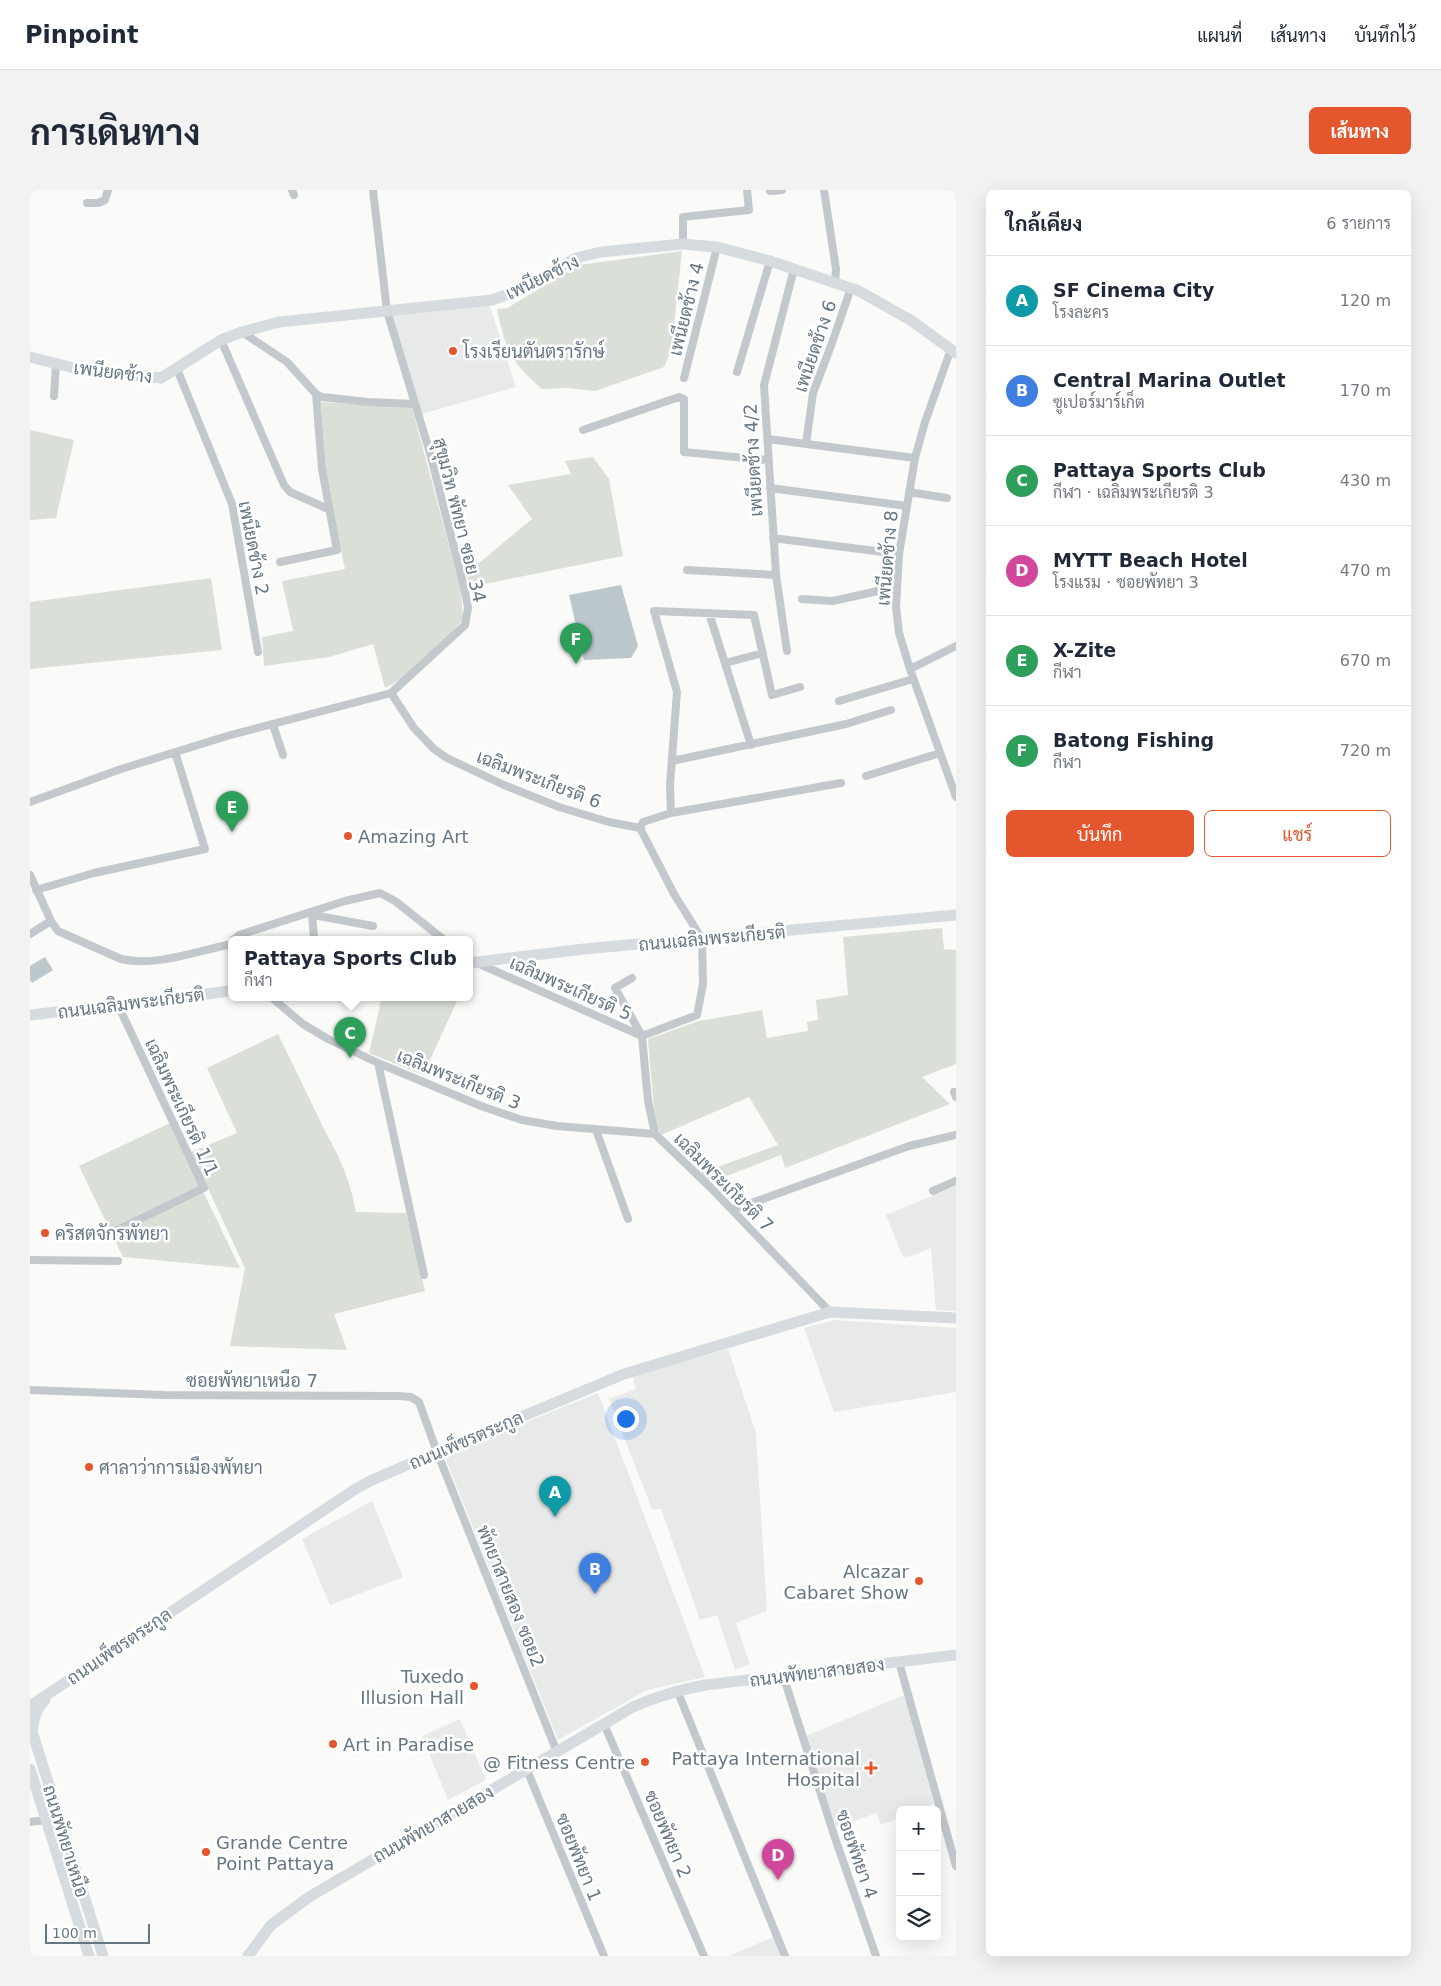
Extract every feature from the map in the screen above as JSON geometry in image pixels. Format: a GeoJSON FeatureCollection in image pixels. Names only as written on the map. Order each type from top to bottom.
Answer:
{"type":"FeatureCollection","features":[{"type":"Feature","properties":{"kind":"street"},"geometry":{"type":"LineString","coordinates":[[87,203],[98,203],[104,200],[108,190]]}},
{"type":"Feature","properties":{"kind":"street","name":"สุขุมวิท พัทยา ซอย 34"},"geometry":{"type":"LineString","coordinates":[[30,802],[121,769],[175,752],[391,692],[454,637],[465,625],[468,616],[466,591],[430,453],[386,311],[374,190]]}},
{"type":"Feature","properties":{"kind":"street"},"geometry":{"type":"LineString","coordinates":[[683,244],[683,217],[748,210],[746,190]]}},
{"type":"Feature","properties":{"kind":"street"},"geometry":{"type":"LineString","coordinates":[[770,191],[782,190]]}},
{"type":"Feature","properties":{"kind":"street"},"geometry":{"type":"LineString","coordinates":[[824,190],[836,269],[835,282]]}},
{"type":"Feature","properties":{"kind":"street","name":"เพนียดช้าง"},"geometry":{"type":"LineString","coordinates":[[30,357],[56,364],[161,378],[222,340],[242,332],[279,322],[492,300],[522,289],[576,258],[600,252],[683,244],[718,247],[770,260],[859,290],[888,306],[954,351]]}},
{"type":"Feature","properties":{"kind":"street","name":"เพนียดช้าง 4"},"geometry":{"type":"LineString","coordinates":[[684,378],[718,247]]}},
{"type":"Feature","properties":{"kind":"street"},"geometry":{"type":"LineString","coordinates":[[737,372],[770,260]]}},
{"type":"Feature","properties":{"kind":"street","name":"เพนียดช้าง 4/2"},"geometry":{"type":"LineString","coordinates":[[788,651],[776,575],[767,460],[768,439],[764,385],[794,269]]}},
{"type":"Feature","properties":{"kind":"street","name":"เพนียดช้าง 6"},"geometry":{"type":"LineString","coordinates":[[806,444],[813,393],[850,288]]}},
{"type":"Feature","properties":{"kind":"street"},"geometry":{"type":"LineString","coordinates":[[242,332],[286,362],[316,394],[322,397],[414,404]]}},
{"type":"Feature","properties":{"kind":"street"},"geometry":{"type":"LineString","coordinates":[[222,340],[284,484],[290,492],[328,509]]}},
{"type":"Feature","properties":{"kind":"street","name":"เพนียดช้าง 8"},"geometry":{"type":"LineString","coordinates":[[954,351],[925,422],[915,458],[899,554],[896,589],[899,633],[913,679],[956,794]]}},
{"type":"Feature","properties":{"kind":"street"},"geometry":{"type":"LineString","coordinates":[[54,396],[56,364]]}},
{"type":"Feature","properties":{"kind":"street","name":"เพนียดช้าง 2"},"geometry":{"type":"LineString","coordinates":[[177,369],[232,504],[258,652]]}},
{"type":"Feature","properties":{"kind":"street"},"geometry":{"type":"LineString","coordinates":[[280,562],[337,550],[322,470],[316,394]]}},
{"type":"Feature","properties":{"kind":"street"},"geometry":{"type":"LineString","coordinates":[[583,430],[674,397],[679,397],[684,399],[684,452],[767,460]]}},
{"type":"Feature","properties":{"kind":"street"},"geometry":{"type":"LineString","coordinates":[[768,439],[915,458]]}},
{"type":"Feature","properties":{"kind":"street"},"geometry":{"type":"LineString","coordinates":[[770,488],[907,506]]}},
{"type":"Feature","properties":{"kind":"street"},"geometry":{"type":"LineString","coordinates":[[909,492],[947,498]]}},
{"type":"Feature","properties":{"kind":"street"},"geometry":{"type":"LineString","coordinates":[[773,538],[899,554]]}},
{"type":"Feature","properties":{"kind":"street"},"geometry":{"type":"LineString","coordinates":[[687,570],[776,575]]}},
{"type":"Feature","properties":{"kind":"street"},"geometry":{"type":"LineString","coordinates":[[802,599],[833,601],[878,591],[880,586],[896,589]]}},
{"type":"Feature","properties":{"kind":"street"},"geometry":{"type":"LineString","coordinates":[[671,813],[672,761],[677,692],[654,611],[754,615],[772,694],[800,687]]}},
{"type":"Feature","properties":{"kind":"street"},"geometry":{"type":"LineString","coordinates":[[709,613],[751,745]]}},
{"type":"Feature","properties":{"kind":"street"},"geometry":{"type":"LineString","coordinates":[[910,668],[954,647],[956,658]]}},
{"type":"Feature","properties":{"kind":"street"},"geometry":{"type":"LineString","coordinates":[[725,663],[763,653]]}},
{"type":"Feature","properties":{"kind":"street"},"geometry":{"type":"LineString","coordinates":[[838,701],[913,679]]}},
{"type":"Feature","properties":{"kind":"street","name":"เฉลิมพระเกียรติ 6"},"geometry":{"type":"LineString","coordinates":[[391,692],[414,728],[434,749],[447,758],[504,785],[559,807],[609,822],[640,828]]}},
{"type":"Feature","properties":{"kind":"street"},"geometry":{"type":"LineString","coordinates":[[672,761],[846,724],[890,710]]}},
{"type":"Feature","properties":{"kind":"street"},"geometry":{"type":"LineString","coordinates":[[274,725],[283,755]]}},
{"type":"Feature","properties":{"kind":"street"},"geometry":{"type":"LineString","coordinates":[[36,890],[94,874],[205,849],[175,752]]}},
{"type":"Feature","properties":{"kind":"street"},"geometry":{"type":"LineString","coordinates":[[866,776],[940,753]]}},
{"type":"Feature","properties":{"kind":"street"},"geometry":{"type":"LineString","coordinates":[[642,1036],[697,1015],[703,984],[702,939],[674,894],[640,828],[643,822],[671,813],[841,783]]}},
{"type":"Feature","properties":{"kind":"street"},"geometry":{"type":"LineString","coordinates":[[30,875],[58,931],[129,961],[149,961],[228,944]]}},
{"type":"Feature","properties":{"kind":"street"},"geometry":{"type":"LineString","coordinates":[[238,936],[312,913],[345,900],[380,893],[395,901],[440,936]]}},
{"type":"Feature","properties":{"kind":"street"},"geometry":{"type":"LineString","coordinates":[[312,913],[373,926]]}},
{"type":"Feature","properties":{"kind":"street"},"geometry":{"type":"LineString","coordinates":[[312,913],[314,936]]}},
{"type":"Feature","properties":{"kind":"street","name":"ถนนเฉลิมพระเกียรติ"},"geometry":{"type":"LineString","coordinates":[[473,961],[956,915]]}},
{"type":"Feature","properties":{"kind":"street"},"geometry":{"type":"LineString","coordinates":[[30,934],[52,921]]}},
{"type":"Feature","properties":{"kind":"street","name":"เฉลิมพระเกียรติ 5"},"geometry":{"type":"LineString","coordinates":[[473,962],[642,1036]]}},
{"type":"Feature","properties":{"kind":"street","name":"เฉลิมพระเกียรติ 5"},"geometry":{"type":"LineString","coordinates":[[632,978],[615,988],[642,1036]]}},
{"type":"Feature","properties":{"kind":"street","name":"ถนนเฉลิมพระเกียรติ"},"geometry":{"type":"LineString","coordinates":[[30,1015],[228,991]]}},
{"type":"Feature","properties":{"kind":"street","name":"เฉลิมพระเกียรติ 3"},"geometry":{"type":"LineString","coordinates":[[277,1001],[303,1024],[328,1039],[378,1063],[481,1106],[522,1120],[596,1130],[655,1134]]}},
{"type":"Feature","properties":{"kind":"street","name":"เฉลิมพระเกียรติ 1/1"},"geometry":{"type":"LineString","coordinates":[[115,1231],[204,1188],[118,1005]]}},
{"type":"Feature","properties":{"kind":"street","name":"เฉลิมพระเกียรติ 7"},"geometry":{"type":"LineString","coordinates":[[642,1036],[648,1101],[655,1134],[732,1210],[830,1312]]}},
{"type":"Feature","properties":{"kind":"street"},"geometry":{"type":"LineString","coordinates":[[378,1063],[424,1275]]}},
{"type":"Feature","properties":{"kind":"street"},"geometry":{"type":"LineString","coordinates":[[956,1092],[954,1092],[956,1097]]}},
{"type":"Feature","properties":{"kind":"street"},"geometry":{"type":"LineString","coordinates":[[596,1130],[628,1219]]}},
{"type":"Feature","properties":{"kind":"street"},"geometry":{"type":"LineString","coordinates":[[732,1210],[909,1146],[956,1135]]}},
{"type":"Feature","properties":{"kind":"street"},"geometry":{"type":"LineString","coordinates":[[933,1191],[956,1181]]}},
{"type":"Feature","properties":{"kind":"street"},"geometry":{"type":"LineString","coordinates":[[30,1260],[118,1262]]}},
{"type":"Feature","properties":{"kind":"street","name":"ถนนเพ็ชรตระกูล"},"geometry":{"type":"LineString","coordinates":[[30,1706],[354,1490],[370,1481],[437,1452],[624,1374],[830,1312],[956,1318]]}},
{"type":"Feature","properties":{"kind":"street","name":"ซอยพัทยาเหนือ 7"},"geometry":{"type":"LineString","coordinates":[[30,1390],[164,1395],[411,1397],[420,1402],[437,1452]]}},
{"type":"Feature","properties":{"kind":"street","name":"พัทยาสายสอง ซอย2"},"geometry":{"type":"LineString","coordinates":[[437,1452],[558,1752]]}},
{"type":"Feature","properties":{"kind":"street","name":"ถนนพัทยาสายสอง"},"geometry":{"type":"LineString","coordinates":[[248,1956],[271,1924],[309,1897],[604,1724],[656,1696],[677,1690],[783,1675],[956,1655]]}},
{"type":"Feature","properties":{"kind":"street"},"geometry":{"type":"LineString","coordinates":[[899,1662],[956,1866]]}},
{"type":"Feature","properties":{"kind":"street","name":"ซอยพัทยา 4"},"geometry":{"type":"LineString","coordinates":[[783,1675],[834,1835],[876,1956]]}},
{"type":"Feature","properties":{"kind":"street"},"geometry":{"type":"LineString","coordinates":[[31,1729],[38,1707],[64,1684]]}},
{"type":"Feature","properties":{"kind":"street"},"geometry":{"type":"LineString","coordinates":[[677,1690],[785,1956]]}},
{"type":"Feature","properties":{"kind":"street","name":"ซอยพัทยา 2"},"geometry":{"type":"LineString","coordinates":[[604,1724],[704,1956]]}},
{"type":"Feature","properties":{"kind":"street","name":"ถนนพัทยาเหนือ"},"geometry":{"type":"LineString","coordinates":[[31,1729],[103,1956]]}},
{"type":"Feature","properties":{"kind":"street","name":"ถนนพัทยาเหนือ"},"geometry":{"type":"LineString","coordinates":[[30,1769],[89,1956]]}},
{"type":"Feature","properties":{"kind":"street","name":"ซอยพัทยา 1"},"geometry":{"type":"LineString","coordinates":[[526,1770],[604,1956]]}},
{"type":"Feature","properties":{"kind":"street"},"geometry":{"type":"LineString","coordinates":[[30,1822],[46,1820]]}},
{"type":"Feature","properties":{"kind":"shaded area"},"geometry":{"type":"Polygon","coordinates":[[[682,251],[671,351],[664,367],[595,391],[567,388],[542,389],[516,363],[503,334],[497,309],[507,308],[579,265],[682,251]]]}},
{"type":"Feature","properties":{"kind":"shaded area","name":"โรงเรียนตันตรารักษ์"},"geometry":{"type":"Polygon","coordinates":[[[489,303],[516,387],[422,414],[391,315],[489,303]]]}},
{"type":"Feature","properties":{"kind":"shaded area"},"geometry":{"type":"Polygon","coordinates":[[[321,402],[412,408],[461,590],[463,619],[416,667],[385,688],[373,644],[329,657],[264,666],[262,637],[293,631],[282,581],[345,569],[327,483],[321,402]]]}},
{"type":"Feature","properties":{"kind":"shaded area"},"geometry":{"type":"Polygon","coordinates":[[[30,430],[74,440],[56,518],[30,520],[30,430]]]}},
{"type":"Feature","properties":{"kind":"shaded area"},"geometry":{"type":"Polygon","coordinates":[[[593,457],[609,479],[623,556],[470,587],[466,574],[532,519],[508,485],[571,474],[565,461],[593,457]]]}},
{"type":"Feature","properties":{"kind":"shaded area"},"geometry":{"type":"Polygon","coordinates":[[[211,578],[222,650],[30,669],[30,602],[211,578]]]}},
{"type":"Feature","properties":{"kind":"shaded area"},"geometry":{"type":"Polygon","coordinates":[[[621,585],[638,646],[631,658],[584,660],[569,595],[621,585]]]}},
{"type":"Feature","properties":{"kind":"shaded area"},"geometry":{"type":"Polygon","coordinates":[[[942,928],[944,949],[956,950],[956,1064],[922,1077],[950,1104],[785,1168],[781,1155],[711,1182],[701,1173],[778,1145],[749,1097],[661,1135],[655,1123],[648,1039],[699,1021],[762,1010],[767,1038],[808,1031],[807,1022],[818,1020],[816,1000],[848,995],[843,937],[942,928]]]}},
{"type":"Feature","properties":{"kind":"shaded area"},"geometry":{"type":"Polygon","coordinates":[[[45,957],[53,970],[32,983],[30,980],[30,966],[45,957]]]}},
{"type":"Feature","properties":{"kind":"shaded area"},"geometry":{"type":"Polygon","coordinates":[[[381,1001],[457,1001],[423,1075],[369,1053],[381,1001]]]}},
{"type":"Feature","properties":{"kind":"shaded area"},"geometry":{"type":"Polygon","coordinates":[[[278,1034],[342,1164],[356,1212],[406,1213],[425,1291],[334,1314],[347,1350],[230,1346],[245,1268],[191,1152],[237,1133],[207,1068],[278,1034]]]}},
{"type":"Feature","properties":{"kind":"shaded area"},"geometry":{"type":"Polygon","coordinates":[[[170,1123],[240,1268],[123,1257],[79,1166],[170,1123]]]}},
{"type":"Feature","properties":{"kind":"shaded area"},"geometry":{"type":"Polygon","coordinates":[[[956,1186],[956,1311],[936,1310],[931,1248],[912,1256],[903,1257],[886,1215],[956,1186]]]}},
{"type":"Feature","properties":{"kind":"shaded area"},"geometry":{"type":"Polygon","coordinates":[[[834,1320],[956,1328],[956,1392],[834,1412],[804,1328],[834,1320]]]}},
{"type":"Feature","properties":{"kind":"shaded area"},"geometry":{"type":"Polygon","coordinates":[[[728,1349],[756,1433],[767,1611],[736,1623],[750,1664],[735,1670],[717,1615],[700,1620],[661,1509],[652,1509],[609,1399],[636,1389],[633,1377],[728,1349]]]}},
{"type":"Feature","properties":{"kind":"shaded area"},"geometry":{"type":"Polygon","coordinates":[[[598,1393],[705,1677],[647,1690],[558,1740],[444,1455],[598,1393]]]}},
{"type":"Feature","properties":{"kind":"shaded area"},"geometry":{"type":"Polygon","coordinates":[[[372,1501],[403,1577],[330,1605],[302,1539],[372,1501]]]}},
{"type":"Feature","properties":{"kind":"shaded area","name":"Pattaya International Hospital"},"geometry":{"type":"Polygon","coordinates":[[[904,1695],[934,1804],[929,1806],[896,1806],[896,1819],[881,1825],[877,1813],[836,1827],[806,1736],[904,1695]]]}},
{"type":"Feature","properties":{"kind":"shaded area"},"geometry":{"type":"Polygon","coordinates":[[[460,1719],[486,1780],[448,1800],[422,1736],[460,1719]]]}},
{"type":"Feature","properties":{"kind":"shaded area"},"geometry":{"type":"Polygon","coordinates":[[[773,1937],[781,1956],[729,1956],[745,1949],[773,1937]]]}},
{"type":"Feature","properties":{"kind":"place","name":"โรงเรียนตันตรารักษ์"},"geometry":{"type":"Point","coordinates":[453,351]}},
{"type":"Feature","properties":{"kind":"place","name":"Batong Fishing"},"geometry":{"type":"Point","coordinates":[576,664]}},
{"type":"Feature","properties":{"kind":"place","name":"X-Zite"},"geometry":{"type":"Point","coordinates":[232,832]}},
{"type":"Feature","properties":{"kind":"place","name":"Amazing Art"},"geometry":{"type":"Point","coordinates":[348,836]}},
{"type":"Feature","properties":{"kind":"place","name":"Pattaya Sports Club"},"geometry":{"type":"Point","coordinates":[350,1058]}},
{"type":"Feature","properties":{"kind":"place","name":"คริสตจักรพัทยา"},"geometry":{"type":"Point","coordinates":[45,1233]}},
{"type":"Feature","properties":{"kind":"place","name":"ศาลาว่าการเมืองพัทยา"},"geometry":{"type":"Point","coordinates":[89,1467]}},
{"type":"Feature","properties":{"kind":"place","name":"SF Cinema City"},"geometry":{"type":"Point","coordinates":[555,1517]}},
{"type":"Feature","properties":{"kind":"place","name":"Alcazar Cabaret Show"},"geometry":{"type":"Point","coordinates":[919,1581]}},
{"type":"Feature","properties":{"kind":"place","name":"Central Marina Outlet"},"geometry":{"type":"Point","coordinates":[595,1594]}},
{"type":"Feature","properties":{"kind":"place","name":"Tuxedo Illusion Hall"},"geometry":{"type":"Point","coordinates":[474,1686]}},
{"type":"Feature","properties":{"kind":"place","name":"Art in Paradise"},"geometry":{"type":"Point","coordinates":[333,1744]}},
{"type":"Feature","properties":{"kind":"place","name":"@ Fitness Centre"},"geometry":{"type":"Point","coordinates":[645,1762]}},
{"type":"Feature","properties":{"kind":"place","name":"Pattaya International Hospital"},"geometry":{"type":"Point","coordinates":[871,1768]}},
{"type":"Feature","properties":{"kind":"place","name":"Grande Centre Point Pattaya"},"geometry":{"type":"Point","coordinates":[206,1852]}},
{"type":"Feature","properties":{"kind":"place","name":"MYTT Beach Hotel"},"geometry":{"type":"Point","coordinates":[778,1880]}}]}
